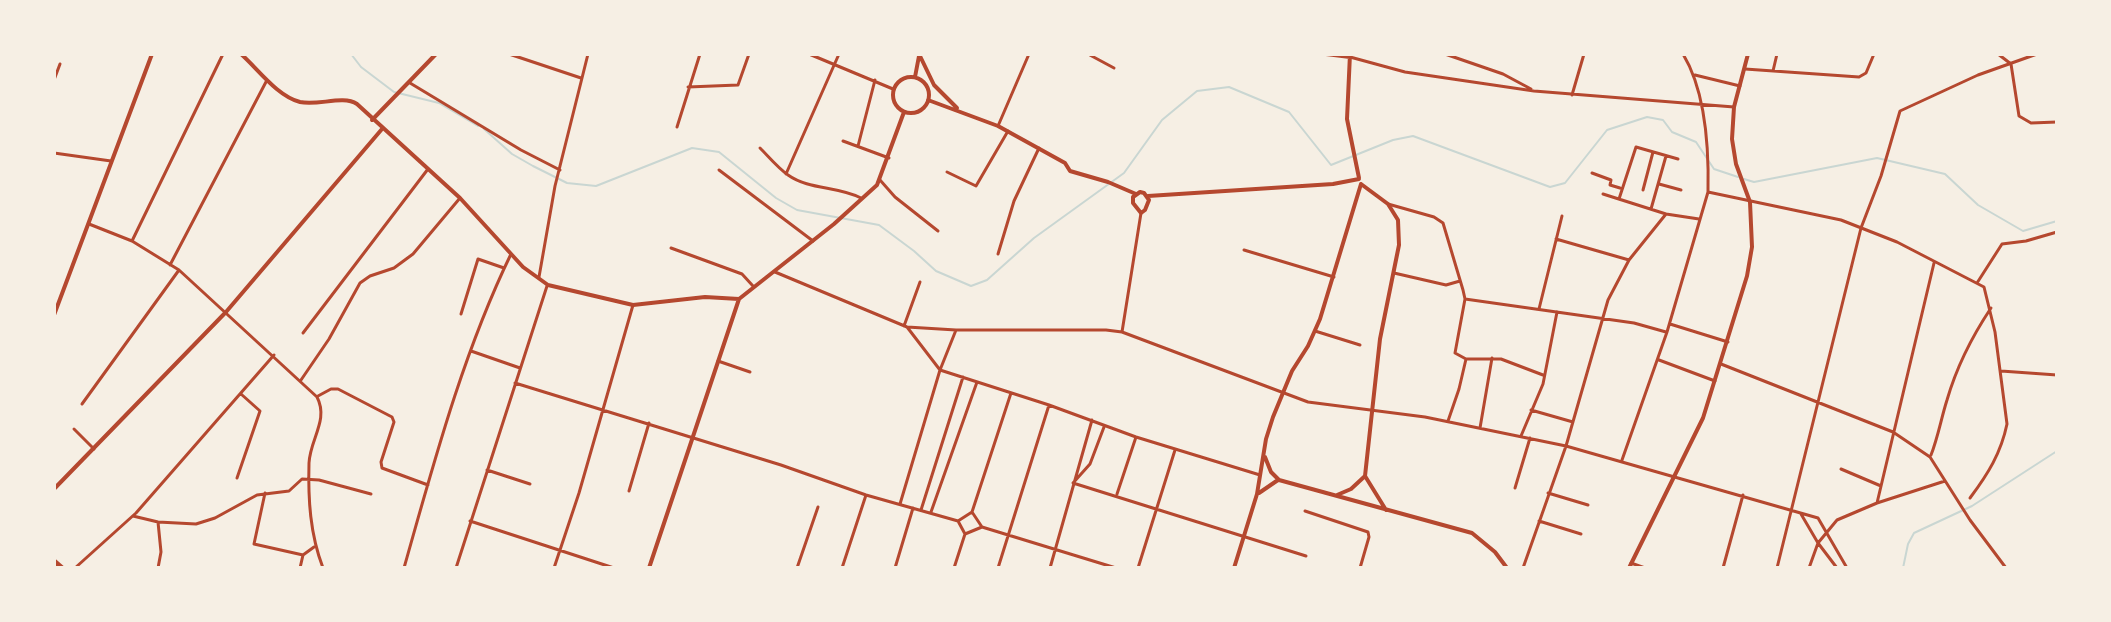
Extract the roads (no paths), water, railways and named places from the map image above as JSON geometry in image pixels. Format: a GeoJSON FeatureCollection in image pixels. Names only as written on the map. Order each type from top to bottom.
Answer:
{"type":"FeatureCollection","features":[{"type":"Feature","properties":{"kind":"main road"},"geometry":{"type":"LineString","coordinates":[[54,561],[62,568]]}},
{"type":"Feature","properties":{"kind":"street"},"geometry":{"type":"LineString","coordinates":[[54,315],[152,54]]}},
{"type":"Feature","properties":{"kind":"street"},"geometry":{"type":"LineString","coordinates":[[132,241],[223,54]]}},
{"type":"Feature","properties":{"kind":"street"},"geometry":{"type":"LineString","coordinates":[[241,54],[282,92],[297,101],[318,105],[352,100],[460,198],[538,280],[548,285],[633,305],[668,299],[739,299]]}},
{"type":"Feature","properties":{"kind":"street"},"geometry":{"type":"LineString","coordinates":[[372,120],[436,54]]}},
{"type":"Feature","properties":{"kind":"street"},"geometry":{"type":"LineString","coordinates":[[509,54],[582,78]]}},
{"type":"Feature","properties":{"kind":"street"},"geometry":{"type":"LineString","coordinates":[[538,280],[555,186],[588,54]]}},
{"type":"Feature","properties":{"kind":"street"},"geometry":{"type":"LineString","coordinates":[[677,127],[700,54]]}},
{"type":"Feature","properties":{"kind":"street"},"geometry":{"type":"LineString","coordinates":[[688,87],[738,85],[749,54]]}},
{"type":"Feature","properties":{"kind":"street"},"geometry":{"type":"LineString","coordinates":[[809,54],[893,89]]}},
{"type":"Feature","properties":{"kind":"street"},"geometry":{"type":"LineString","coordinates":[[786,174],[839,54]]}},
{"type":"Feature","properties":{"kind":"street"},"geometry":{"type":"LineString","coordinates":[[998,126],[1029,54]]}},
{"type":"Feature","properties":{"kind":"street"},"geometry":{"type":"LineString","coordinates":[[1088,54],[1114,68]]}},
{"type":"Feature","properties":{"kind":"street"},"geometry":{"type":"LineString","coordinates":[[1326,54],[1350,56],[1405,72],[1534,91],[1734,107]]}},
{"type":"Feature","properties":{"kind":"street"},"geometry":{"type":"LineString","coordinates":[[1445,54],[1503,74],[1534,91]]}},
{"type":"Feature","properties":{"kind":"street"},"geometry":{"type":"LineString","coordinates":[[1572,95],[1584,54]]}},
{"type":"Feature","properties":{"kind":"street"},"geometry":{"type":"LineString","coordinates":[[1622,460],[1670,324],[1708,192],[1701,104],[1695,75],[1683,54]]}},
{"type":"Feature","properties":{"kind":"street"},"geometry":{"type":"LineString","coordinates":[[1645,568],[1630,565],[1656,507],[1703,418],[1728,342],[1752,247],[1750,200],[1740,175],[1732,139],[1734,107],[1748,54]]}},
{"type":"Feature","properties":{"kind":"street"},"geometry":{"type":"LineString","coordinates":[[1773,71],[1777,54]]}},
{"type":"Feature","properties":{"kind":"street"},"geometry":{"type":"LineString","coordinates":[[1744,69],[1859,77],[1866,73],[1876,54]]}},
{"type":"Feature","properties":{"kind":"street"},"geometry":{"type":"LineString","coordinates":[[1998,54],[2011,64],[2019,116],[2031,123],[2057,122]]}},
{"type":"Feature","properties":{"kind":"street"},"geometry":{"type":"LineString","coordinates":[[1777,568],[1861,228],[1902,108],[1978,75],[2037,54]]}},
{"type":"Feature","properties":{"kind":"street"},"geometry":{"type":"LineString","coordinates":[[920,55],[934,85],[959,110]]}},
{"type":"Feature","properties":{"kind":"street"},"geometry":{"type":"LineString","coordinates":[[915,77],[920,55]]}},
{"type":"Feature","properties":{"kind":"street"},"geometry":{"type":"LineString","coordinates":[[1234,568],[1257,494],[1273,417],[1292,371],[1315,331],[1334,277],[1359,179],[1347,119],[1350,56]]}},
{"type":"Feature","properties":{"kind":"street"},"geometry":{"type":"LineString","coordinates":[[54,80],[60,64]]}},
{"type":"Feature","properties":{"kind":"street"},"geometry":{"type":"LineString","coordinates":[[1695,75],[1740,86]]}},
{"type":"Feature","properties":{"kind":"street"},"geometry":{"type":"LineString","coordinates":[[915,77],[928,88],[928,100],[919,111],[904,112],[894,103],[893,89],[899,80],[915,77]]}},
{"type":"Feature","properties":{"kind":"street"},"geometry":{"type":"LineString","coordinates":[[170,265],[268,79]]}},
{"type":"Feature","properties":{"kind":"street"},"geometry":{"type":"LineString","coordinates":[[858,146],[875,80]]}},
{"type":"Feature","properties":{"kind":"street"},"geometry":{"type":"LineString","coordinates":[[410,83],[560,172]]}},
{"type":"Feature","properties":{"kind":"street"},"geometry":{"type":"LineString","coordinates":[[928,100],[1008,131],[1065,163],[1070,171],[1136,194],[1140,192],[1148,196],[1333,184],[1359,179]]}},
{"type":"Feature","properties":{"kind":"street"},"geometry":{"type":"LineString","coordinates":[[649,568],[739,299],[839,220],[880,180],[904,112]]}},
{"type":"Feature","properties":{"kind":"street"},"geometry":{"type":"LineString","coordinates":[[54,489],[226,312],[382,129]]}},
{"type":"Feature","properties":{"kind":"street"},"geometry":{"type":"LineString","coordinates":[[947,172],[976,186],[1008,131]]}},
{"type":"Feature","properties":{"kind":"street"},"geometry":{"type":"LineString","coordinates":[[843,141],[889,158]]}},
{"type":"Feature","properties":{"kind":"street"},"geometry":{"type":"LineString","coordinates":[[1619,199],[1636,147],[1678,159]]}},
{"type":"Feature","properties":{"kind":"street"},"geometry":{"type":"LineString","coordinates":[[760,148],[786,174],[807,183],[840,189],[862,199]]}},
{"type":"Feature","properties":{"kind":"street"},"geometry":{"type":"LineString","coordinates":[[998,254],[1014,201],[1039,148]]}},
{"type":"Feature","properties":{"kind":"street"},"geometry":{"type":"LineString","coordinates":[[1643,190],[1653,152]]}},
{"type":"Feature","properties":{"kind":"street"},"geometry":{"type":"LineString","coordinates":[[54,153],[111,161]]}},
{"type":"Feature","properties":{"kind":"street"},"geometry":{"type":"LineString","coordinates":[[1651,209],[1666,156]]}},
{"type":"Feature","properties":{"kind":"street"},"geometry":{"type":"LineString","coordinates":[[303,333],[428,169]]}},
{"type":"Feature","properties":{"kind":"street"},"geometry":{"type":"LineString","coordinates":[[719,170],[813,241]]}},
{"type":"Feature","properties":{"kind":"street"},"geometry":{"type":"LineString","coordinates":[[1592,173],[1611,180],[1610,185],[1621,189]]}},
{"type":"Feature","properties":{"kind":"street"},"geometry":{"type":"LineString","coordinates":[[1359,179],[1388,204],[1398,220],[1399,245],[1380,339],[1365,476],[1386,510]]}},
{"type":"Feature","properties":{"kind":"street"},"geometry":{"type":"LineString","coordinates":[[880,180],[895,197],[938,231]]}},
{"type":"Feature","properties":{"kind":"street"},"geometry":{"type":"LineString","coordinates":[[1659,184],[1681,190]]}},
{"type":"Feature","properties":{"kind":"street"},"geometry":{"type":"LineString","coordinates":[[1708,192],[1841,220],[1883,236],[1987,290],[2006,410],[2004,438],[1991,470],[1970,498]]}},
{"type":"Feature","properties":{"kind":"street"},"geometry":{"type":"LineString","coordinates":[[1136,194],[1133,203],[1141,213]]}},
{"type":"Feature","properties":{"kind":"street"},"geometry":{"type":"LineString","coordinates":[[1603,194],[1666,214],[1699,219]]}},
{"type":"Feature","properties":{"kind":"street"},"geometry":{"type":"LineString","coordinates":[[1122,332],[1141,213],[1148,204],[1148,196]]}},
{"type":"Feature","properties":{"kind":"street"},"geometry":{"type":"LineString","coordinates":[[301,380],[329,339],[360,283],[394,268],[413,254],[460,198]]}},
{"type":"Feature","properties":{"kind":"street"},"geometry":{"type":"LineString","coordinates":[[1388,204],[1434,217],[1443,223],[1465,299],[1455,353],[1466,359],[1501,359],[1543,375]]}},
{"type":"Feature","properties":{"kind":"street"},"geometry":{"type":"LineString","coordinates":[[1523,568],[1566,446],[1600,320],[1629,260],[1666,214]]}},
{"type":"Feature","properties":{"kind":"street"},"geometry":{"type":"LineString","coordinates":[[1539,309],[1562,216]]}},
{"type":"Feature","properties":{"kind":"street"},"geometry":{"type":"LineString","coordinates":[[89,224],[132,241],[179,270],[317,397],[322,407],[310,451],[311,526],[323,568]]}},
{"type":"Feature","properties":{"kind":"street"},"geometry":{"type":"LineString","coordinates":[[1977,283],[2002,244],[2057,232]]}},
{"type":"Feature","properties":{"kind":"street"},"geometry":{"type":"LineString","coordinates":[[1555,239],[1629,260]]}},
{"type":"Feature","properties":{"kind":"street"},"geometry":{"type":"LineString","coordinates":[[671,248],[742,274],[753,286]]}},
{"type":"Feature","properties":{"kind":"street"},"geometry":{"type":"LineString","coordinates":[[1244,250],[1334,277]]}},
{"type":"Feature","properties":{"kind":"street"},"geometry":{"type":"LineString","coordinates":[[404,568],[470,351],[511,254]]}},
{"type":"Feature","properties":{"kind":"street"},"geometry":{"type":"LineString","coordinates":[[461,314],[478,259],[504,268]]}},
{"type":"Feature","properties":{"kind":"street"},"geometry":{"type":"LineString","coordinates":[[1877,503],[1934,263]]}},
{"type":"Feature","properties":{"kind":"street"},"geometry":{"type":"LineString","coordinates":[[82,404],[179,270]]}},
{"type":"Feature","properties":{"kind":"street"},"geometry":{"type":"LineString","coordinates":[[775,272],[906,327],[1122,332],[1308,402],[1448,421],[1622,460],[1818,518],[1847,568]]}},
{"type":"Feature","properties":{"kind":"street"},"geometry":{"type":"LineString","coordinates":[[1394,273],[1446,285],[1460,281]]}},
{"type":"Feature","properties":{"kind":"street"},"geometry":{"type":"LineString","coordinates":[[906,327],[920,282]]}},
{"type":"Feature","properties":{"kind":"street"},"geometry":{"type":"LineString","coordinates":[[456,568],[548,285]]}},
{"type":"Feature","properties":{"kind":"street"},"geometry":{"type":"LineString","coordinates":[[1465,299],[1634,323],[1667,332]]}},
{"type":"Feature","properties":{"kind":"street"},"geometry":{"type":"LineString","coordinates":[[554,568],[633,305]]}},
{"type":"Feature","properties":{"kind":"street"},"geometry":{"type":"LineString","coordinates":[[1930,457],[1948,396],[1978,327],[1991,308]]}},
{"type":"Feature","properties":{"kind":"street"},"geometry":{"type":"LineString","coordinates":[[1521,436],[1539,398],[1557,312]]}},
{"type":"Feature","properties":{"kind":"street"},"geometry":{"type":"LineString","coordinates":[[1670,324],[1728,342]]}},
{"type":"Feature","properties":{"kind":"street"},"geometry":{"type":"LineString","coordinates":[[906,327],[940,370],[1175,450],[1260,475]]}},
{"type":"Feature","properties":{"kind":"street"},"geometry":{"type":"LineString","coordinates":[[900,504],[940,370],[956,330]]}},
{"type":"Feature","properties":{"kind":"street"},"geometry":{"type":"LineString","coordinates":[[1315,331],[1360,345]]}},
{"type":"Feature","properties":{"kind":"street"},"geometry":{"type":"LineString","coordinates":[[470,351],[520,368]]}},
{"type":"Feature","properties":{"kind":"street"},"geometry":{"type":"LineString","coordinates":[[75,568],[133,516],[274,355]]}},
{"type":"Feature","properties":{"kind":"street"},"geometry":{"type":"LineString","coordinates":[[1480,428],[1492,358]]}},
{"type":"Feature","properties":{"kind":"street"},"geometry":{"type":"LineString","coordinates":[[1448,421],[1466,359]]}},
{"type":"Feature","properties":{"kind":"street"},"geometry":{"type":"LineString","coordinates":[[1658,360],[1715,381]]}},
{"type":"Feature","properties":{"kind":"street"},"geometry":{"type":"LineString","coordinates":[[718,361],[750,372]]}},
{"type":"Feature","properties":{"kind":"street"},"geometry":{"type":"LineString","coordinates":[[1721,364],[1893,432],[1930,457],[1970,520],[2006,568]]}},
{"type":"Feature","properties":{"kind":"street"},"geometry":{"type":"LineString","coordinates":[[2001,371],[2057,375]]}},
{"type":"Feature","properties":{"kind":"street"},"geometry":{"type":"LineString","coordinates":[[921,510],[963,377]]}},
{"type":"Feature","properties":{"kind":"street"},"geometry":{"type":"LineString","coordinates":[[931,512],[977,382]]}},
{"type":"Feature","properties":{"kind":"street"},"geometry":{"type":"LineString","coordinates":[[515,383],[603,408],[866,495],[958,521],[965,534],[954,568]]}},
{"type":"Feature","properties":{"kind":"street"},"geometry":{"type":"LineString","coordinates":[[317,397],[331,389],[338,389],[392,417],[394,422],[381,462],[382,468],[428,485]]}},
{"type":"Feature","properties":{"kind":"street"},"geometry":{"type":"LineString","coordinates":[[958,521],[972,512],[1011,393]]}},
{"type":"Feature","properties":{"kind":"street"},"geometry":{"type":"LineString","coordinates":[[237,478],[260,411],[241,394]]}},
{"type":"Feature","properties":{"kind":"street"},"geometry":{"type":"LineString","coordinates":[[998,568],[1049,405]]}},
{"type":"Feature","properties":{"kind":"street"},"geometry":{"type":"LineString","coordinates":[[1531,410],[1573,422]]}},
{"type":"Feature","properties":{"kind":"street"},"geometry":{"type":"LineString","coordinates":[[1050,568],[1092,420]]}},
{"type":"Feature","properties":{"kind":"street"},"geometry":{"type":"LineString","coordinates":[[629,491],[649,423]]}},
{"type":"Feature","properties":{"kind":"street"},"geometry":{"type":"LineString","coordinates":[[1073,483],[1090,464],[1104,425]]}},
{"type":"Feature","properties":{"kind":"street"},"geometry":{"type":"LineString","coordinates":[[74,429],[94,449]]}},
{"type":"Feature","properties":{"kind":"street"},"geometry":{"type":"LineString","coordinates":[[1117,495],[1136,437]]}},
{"type":"Feature","properties":{"kind":"street"},"geometry":{"type":"LineString","coordinates":[[1515,488],[1530,438]]}},
{"type":"Feature","properties":{"kind":"street"},"geometry":{"type":"LineString","coordinates":[[1138,568],[1175,450]]}},
{"type":"Feature","properties":{"kind":"street"},"geometry":{"type":"LineString","coordinates":[[1264,455],[1271,472],[1279,480],[1472,533],[1495,552],[1507,568]]}},
{"type":"Feature","properties":{"kind":"street"},"geometry":{"type":"LineString","coordinates":[[1841,469],[1881,486]]}},
{"type":"Feature","properties":{"kind":"street"},"geometry":{"type":"LineString","coordinates":[[487,470],[530,484]]}},
{"type":"Feature","properties":{"kind":"street"},"geometry":{"type":"LineString","coordinates":[[1336,496],[1351,489],[1365,476]]}},
{"type":"Feature","properties":{"kind":"street"},"geometry":{"type":"LineString","coordinates":[[133,516],[158,522],[196,524],[265,493],[289,491],[298,481],[310,480],[371,494]]}},
{"type":"Feature","properties":{"kind":"street"},"geometry":{"type":"LineString","coordinates":[[1257,494],[1279,480]]}},
{"type":"Feature","properties":{"kind":"street"},"geometry":{"type":"LineString","coordinates":[[1809,568],[1818,543],[1837,520],[1877,503],[1945,481]]}},
{"type":"Feature","properties":{"kind":"street"},"geometry":{"type":"LineString","coordinates":[[1073,483],[1306,556]]}},
{"type":"Feature","properties":{"kind":"street"},"geometry":{"type":"LineString","coordinates":[[265,493],[254,544],[303,555]]}},
{"type":"Feature","properties":{"kind":"street"},"geometry":{"type":"LineString","coordinates":[[1548,493],[1588,505]]}},
{"type":"Feature","properties":{"kind":"street"},"geometry":{"type":"LineString","coordinates":[[842,568],[866,495]]}},
{"type":"Feature","properties":{"kind":"street"},"geometry":{"type":"LineString","coordinates":[[1723,568],[1743,495]]}},
{"type":"Feature","properties":{"kind":"street"},"geometry":{"type":"LineString","coordinates":[[797,568],[818,507]]}},
{"type":"Feature","properties":{"kind":"street"},"geometry":{"type":"LineString","coordinates":[[895,568],[913,508]]}},
{"type":"Feature","properties":{"kind":"street"},"geometry":{"type":"LineString","coordinates":[[1305,511],[1368,532],[1360,568]]}},
{"type":"Feature","properties":{"kind":"street"},"geometry":{"type":"LineString","coordinates":[[972,512],[982,527],[1116,568]]}},
{"type":"Feature","properties":{"kind":"street"},"geometry":{"type":"LineString","coordinates":[[1801,514],[1837,568]]}},
{"type":"Feature","properties":{"kind":"street"},"geometry":{"type":"LineString","coordinates":[[470,521],[614,568]]}},
{"type":"Feature","properties":{"kind":"street"},"geometry":{"type":"LineString","coordinates":[[1539,521],[1581,534]]}},
{"type":"Feature","properties":{"kind":"street"},"geometry":{"type":"LineString","coordinates":[[158,522],[161,552],[158,568]]}},
{"type":"Feature","properties":{"kind":"street"},"geometry":{"type":"LineString","coordinates":[[965,534],[982,527]]}},
{"type":"Feature","properties":{"kind":"street"},"geometry":{"type":"LineString","coordinates":[[300,568],[303,555],[315,547]]}},
{"type":"Feature","properties":{"kind":"waterway"},"geometry":{"type":"LineString","coordinates":[[351,54],[361,67],[394,92],[439,103],[478,126]]}},
{"type":"Feature","properties":{"kind":"waterway"},"geometry":{"type":"LineString","coordinates":[[484,129],[512,154],[533,166],[567,183],[596,186],[692,148],[719,152],[776,198],[797,210],[879,225],[936,271],[971,286],[987,280],[1034,238],[1124,173],[1162,120],[1197,91],[1229,87],[1289,112],[1331,165],[1393,140],[1413,136],[1550,187],[1565,183],[1607,130],[1647,117],[1663,120],[1672,132],[1696,142],[1714,169],[1738,177]]}},
{"type":"Feature","properties":{"kind":"waterway"},"geometry":{"type":"LineString","coordinates":[[1744,179],[1754,182],[1877,158],[1945,174],[1978,205],[2023,231],[2057,221]]}},
{"type":"Feature","properties":{"kind":"waterway"},"geometry":{"type":"LineString","coordinates":[[1903,568],[1908,544],[1914,533],[1972,506],[2057,451]]}}]}
